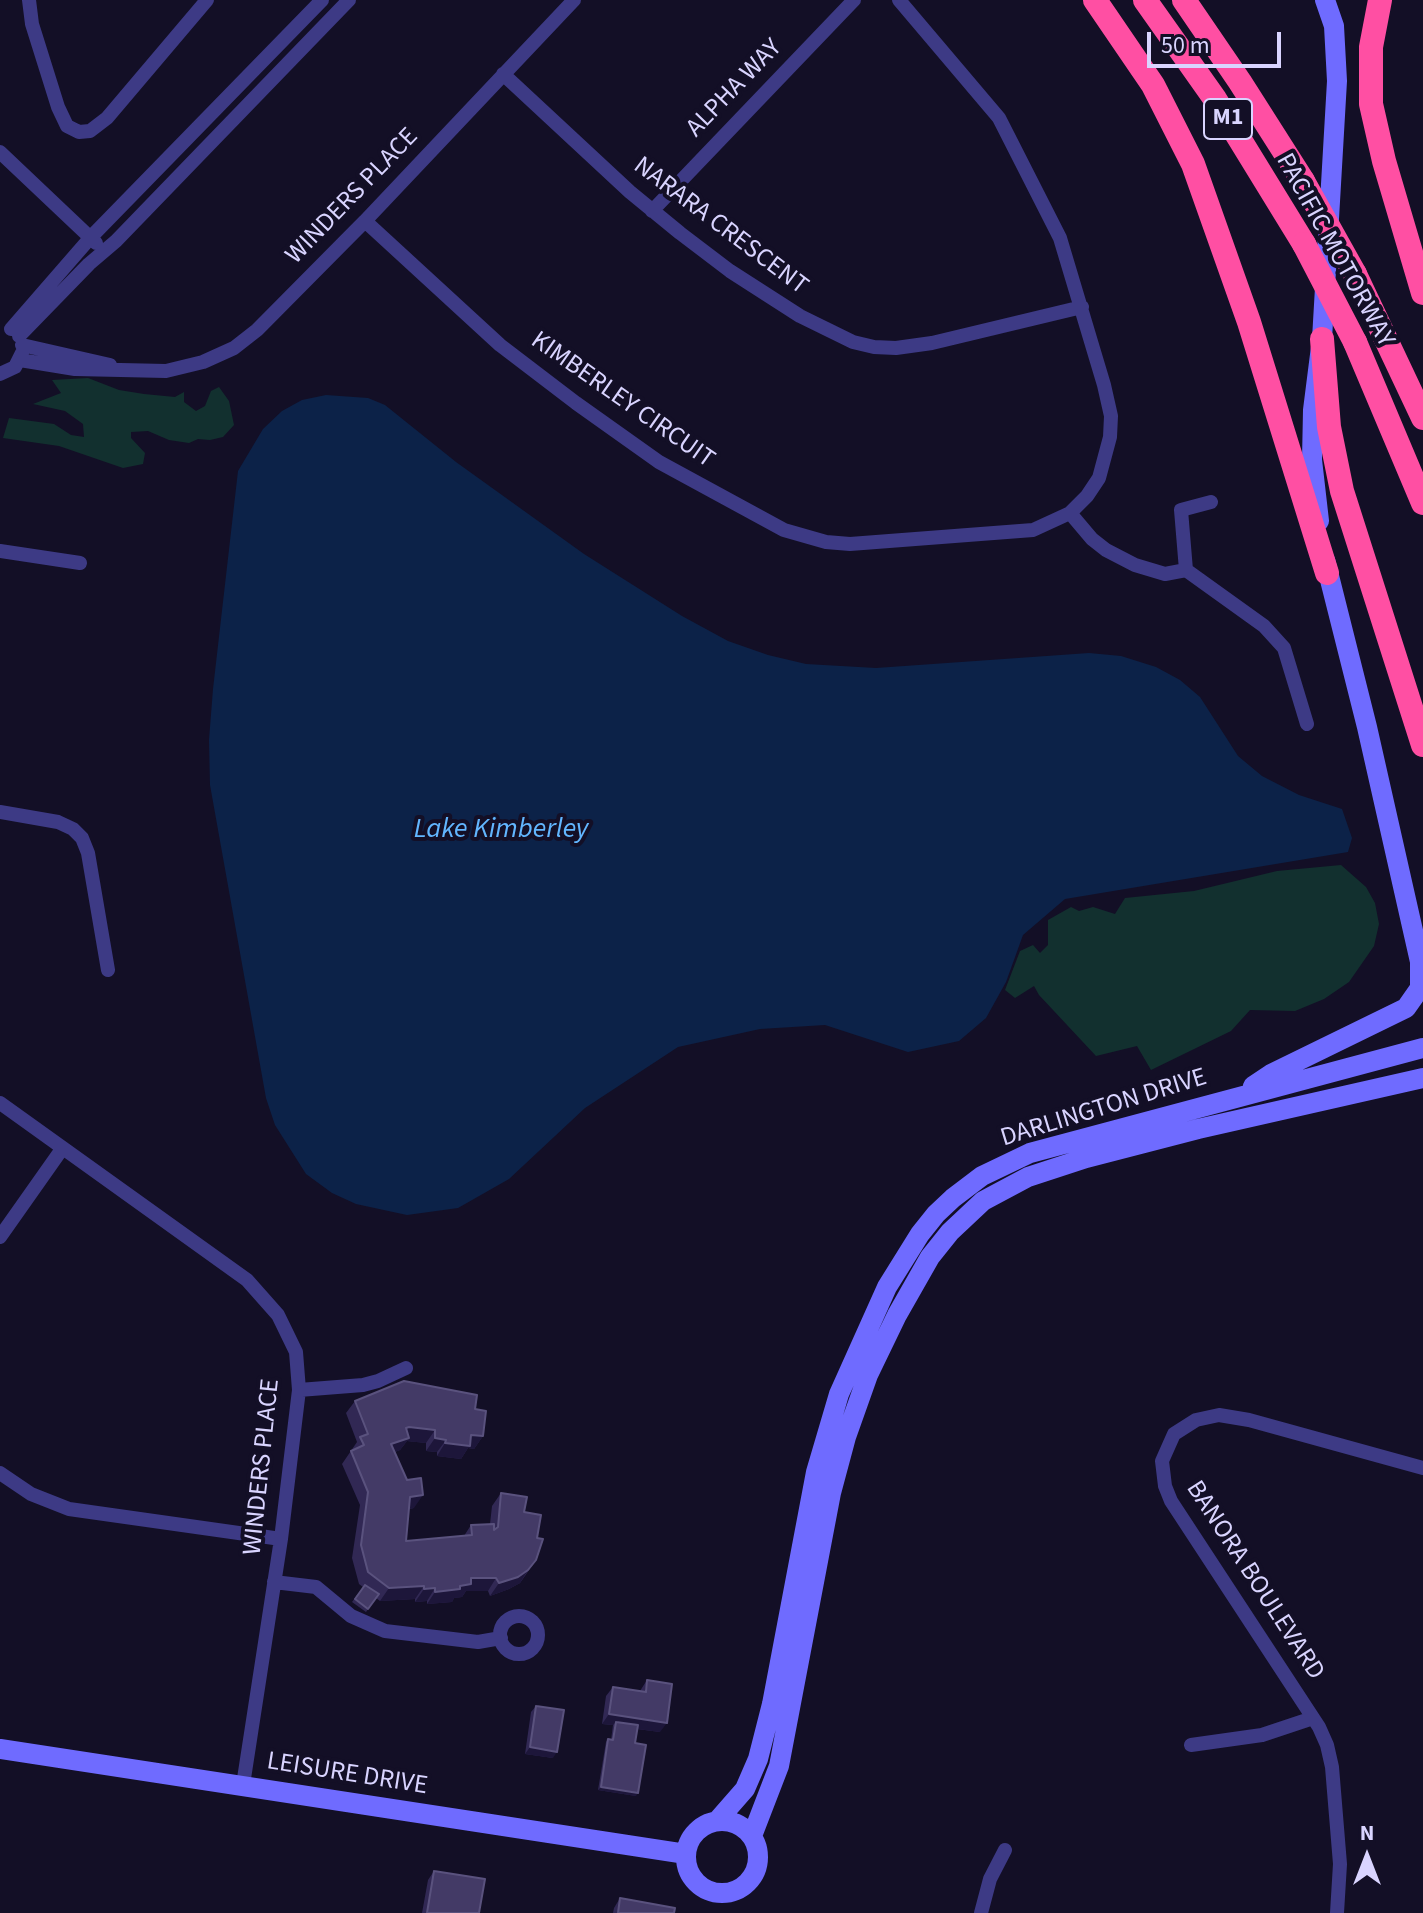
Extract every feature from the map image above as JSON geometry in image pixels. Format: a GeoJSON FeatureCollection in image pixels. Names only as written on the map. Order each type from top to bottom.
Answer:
{"type":"FeatureCollection","features":[{"type":"Feature","properties":{"kind":"highway"},"geometry":{"type":"LineString","coordinates":[[1095,0],[1153,85],[1193,164],[1249,322],[1327,573]]}},
{"type":"Feature","properties":{"kind":"highway","name":"PACIFIC MOTORWAY"},"geometry":{"type":"LineString","coordinates":[[1145,0],[1215,99],[1304,244],[1355,342],[1423,503]]}},
{"type":"Feature","properties":{"kind":"highway","name":"PACIFIC MOTORWAY"},"geometry":{"type":"LineString","coordinates":[[1184,0],[1303,181],[1355,274],[1423,418]]}},
{"type":"Feature","properties":{"kind":"highway"},"geometry":{"type":"LineString","coordinates":[[1380,0],[1371,47],[1371,104],[1384,161],[1423,293]]}},
{"type":"Feature","properties":{"kind":"highway"},"geometry":{"type":"LineString","coordinates":[[1322,339],[1329,427],[1339,479],[1365,570],[1423,745]]}},
{"type":"Feature","properties":{"kind":"street"},"geometry":{"type":"LineString","coordinates":[[29,0],[32,24],[58,107],[67,126],[79,132],[90,131],[107,118],[207,0]]}},
{"type":"Feature","properties":{"kind":"street"},"geometry":{"type":"LineString","coordinates":[[0,386],[12,348],[91,237],[322,0]]}},
{"type":"Feature","properties":{"kind":"street"},"geometry":{"type":"LineString","coordinates":[[12,348],[89,264],[105,252],[349,0]]}},
{"type":"Feature","properties":{"kind":"street","name":"WINDERS PLACE"},"geometry":{"type":"LineString","coordinates":[[12,348],[134,370],[166,371],[187,367],[234,348],[257,330],[365,221],[574,0]]}},
{"type":"Feature","properties":{"kind":"street","name":"ALPHA WAY"},"geometry":{"type":"LineString","coordinates":[[652,211],[854,0]]}},
{"type":"Feature","properties":{"kind":"street","name":"KIMBERLEY CIRCUIT"},"geometry":{"type":"LineString","coordinates":[[365,221],[500,345],[576,403],[659,462],[784,530],[826,542],[850,544],[1033,530],[1070,513],[1087,496],[1099,478],[1110,437],[1111,416],[1060,238],[999,118],[899,0]]}},
{"type":"Feature","properties":{"kind":"street"},"geometry":{"type":"LineString","coordinates":[[1239,1095],[1271,1074],[1406,1008],[1420,988],[1421,968],[1367,727],[1327,573],[1312,460],[1314,383],[1322,339],[1337,81],[1334,26],[1325,0]]}},
{"type":"Feature","properties":{"kind":"street","name":"NARARA CRESCENT"},"geometry":{"type":"LineString","coordinates":[[503,74],[652,211],[730,271],[800,316],[853,342],[896,348],[932,343],[1082,307]]}},
{"type":"Feature","properties":{"kind":"street"},"geometry":{"type":"LineString","coordinates":[[0,152],[105,252]]}},
{"type":"Feature","properties":{"kind":"street"},"geometry":{"type":"LineString","coordinates":[[1186,570],[1181,510],[1211,502]]}},
{"type":"Feature","properties":{"kind":"street"},"geometry":{"type":"LineString","coordinates":[[1070,513],[1106,550],[1135,565],[1165,574],[1186,570],[1264,626],[1284,648],[1307,724]]}},
{"type":"Feature","properties":{"kind":"street"},"geometry":{"type":"LineString","coordinates":[[0,551],[80,563]]}},
{"type":"Feature","properties":{"kind":"street"},"geometry":{"type":"LineString","coordinates":[[0,812],[58,822],[80,835],[88,853],[108,970]]}},
{"type":"Feature","properties":{"kind":"street","name":"DARLINGTON DRIVE"},"geometry":{"type":"LineString","coordinates":[[717,1821],[745,1789],[758,1759],[772,1704],[816,1472],[839,1394],[887,1287],[936,1214],[965,1188],[1018,1158],[1239,1095],[1423,1048]]}},
{"type":"Feature","properties":{"kind":"street","name":"DARLINGTON DRIVE"},"geometry":{"type":"LineString","coordinates":[[752,1836],[779,1766],[831,1493],[846,1437],[868,1375],[897,1315],[930,1257],[950,1232],[983,1201],[1028,1177],[1086,1158],[1423,1078]]}},
{"type":"Feature","properties":{"kind":"street","name":"WINDERS PLACE"},"geometry":{"type":"LineString","coordinates":[[0,1103],[247,1280],[278,1315],[296,1352],[299,1390],[281,1539],[243,1785]]}},
{"type":"Feature","properties":{"kind":"street"},"geometry":{"type":"LineString","coordinates":[[0,1237],[62,1149]]}},
{"type":"Feature","properties":{"kind":"street"},"geometry":{"type":"LineString","coordinates":[[299,1390],[363,1385],[406,1368]]}},
{"type":"Feature","properties":{"kind":"street","name":"BANORA BOULEVARD"},"geometry":{"type":"LineString","coordinates":[[1337,1913],[1340,1875],[1332,1767],[1327,1745],[1313,1718],[1171,1501],[1165,1486],[1162,1461],[1174,1434],[1196,1420],[1219,1415],[1249,1420],[1423,1468]]}},
{"type":"Feature","properties":{"kind":"street"},"geometry":{"type":"LineString","coordinates":[[0,1473],[31,1494],[69,1509],[281,1539]]}},
{"type":"Feature","properties":{"kind":"street"},"geometry":{"type":"LineString","coordinates":[[274,1582],[316,1587],[351,1616],[385,1631],[483,1643],[501,1638]]}},
{"type":"Feature","properties":{"kind":"street"},"geometry":{"type":"LineString","coordinates":[[1191,1745],[1262,1735],[1313,1718]]}},
{"type":"Feature","properties":{"kind":"street","name":"LEISURE DRIVE"},"geometry":{"type":"LineString","coordinates":[[0,1749],[686,1854]]}},
{"type":"Feature","properties":{"kind":"street"},"geometry":{"type":"LineString","coordinates":[[717,1821],[736,1823],[752,1836],[759,1853],[756,1873],[734,1903],[721,1894],[699,1886],[691,1877],[686,1854],[699,1829],[717,1821]]}},
{"type":"Feature","properties":{"kind":"street"},"geometry":{"type":"LineString","coordinates":[[981,1913],[990,1879],[1005,1850]]}},
{"type":"Feature","properties":{"kind":"green space"},"geometry":{"type":"Polygon","coordinates":[[[88,378],[119,390],[144,394],[175,397],[184,392],[184,402],[196,411],[205,406],[211,391],[219,387],[229,401],[234,425],[223,437],[189,443],[169,440],[148,431],[131,432],[131,438],[145,453],[143,464],[123,468],[59,446],[3,438],[9,418],[54,424],[71,435],[84,437],[83,424],[65,411],[33,404],[61,393],[52,380],[88,378]]]}},
{"type":"Feature","properties":{"kind":"green space"},"geometry":{"type":"Polygon","coordinates":[[[1341,865],[1366,887],[1375,903],[1379,924],[1374,946],[1349,982],[1324,999],[1295,1011],[1250,1010],[1231,1031],[1151,1070],[1137,1046],[1096,1056],[1034,986],[1015,998],[1005,990],[1020,951],[1033,945],[1040,953],[1048,945],[1048,920],[1071,907],[1079,911],[1093,907],[1115,914],[1125,898],[1194,891],[1277,871],[1341,865]]]}},
{"type":"Feature","properties":{"kind":"water","name":"Lake Kimberley"},"geometry":{"type":"Polygon","coordinates":[[[326,395],[368,398],[385,405],[456,462],[584,554],[682,616],[728,641],[768,655],[806,664],[876,668],[1089,653],[1121,656],[1156,667],[1180,680],[1200,697],[1238,756],[1262,776],[1299,795],[1342,809],[1352,838],[1348,852],[1065,899],[1023,935],[1006,982],[986,1018],[959,1041],[908,1052],[825,1025],[760,1029],[678,1047],[585,1108],[509,1179],[458,1208],[407,1215],[356,1204],[332,1193],[306,1174],[275,1125],[266,1098],[210,785],[209,740],[213,689],[238,471],[263,429],[282,411],[302,400],[326,395]]]}},
{"type":"Feature","properties":{"kind":"building"},"geometry":{"type":"Polygon","coordinates":[[[404,1381],[477,1395],[475,1409],[486,1411],[483,1436],[471,1435],[470,1446],[445,1443],[446,1440],[435,1438],[435,1430],[409,1427],[406,1428],[409,1438],[391,1444],[407,1480],[421,1478],[423,1495],[410,1497],[406,1541],[472,1535],[471,1525],[494,1524],[494,1530],[498,1527],[501,1493],[527,1497],[524,1512],[541,1515],[537,1538],[543,1539],[536,1560],[518,1577],[499,1583],[496,1578],[471,1578],[471,1584],[460,1586],[460,1589],[435,1592],[435,1588],[424,1589],[424,1586],[389,1588],[368,1572],[361,1545],[368,1492],[351,1451],[364,1445],[360,1437],[368,1434],[355,1401],[404,1381]]]}},
{"type":"Feature","properties":{"kind":"building"},"geometry":{"type":"Polygon","coordinates":[[[365,1585],[379,1594],[368,1609],[355,1599],[365,1585]]]}},
{"type":"Feature","properties":{"kind":"building"},"geometry":{"type":"Polygon","coordinates":[[[647,1680],[672,1684],[667,1723],[609,1714],[613,1687],[646,1692],[647,1680]]]}},
{"type":"Feature","properties":{"kind":"building"},"geometry":{"type":"Polygon","coordinates":[[[536,1706],[564,1710],[557,1752],[530,1747],[536,1706]]]}},
{"type":"Feature","properties":{"kind":"building"},"geometry":{"type":"Polygon","coordinates":[[[616,1722],[638,1725],[635,1743],[646,1745],[638,1793],[601,1787],[608,1739],[613,1740],[616,1722]]]}},
{"type":"Feature","properties":{"kind":"building"},"geometry":{"type":"Polygon","coordinates":[[[434,1871],[485,1879],[479,1913],[427,1913],[434,1871]]]}},
{"type":"Feature","properties":{"kind":"building"},"geometry":{"type":"Polygon","coordinates":[[[620,1898],[675,1908],[674,1913],[618,1913],[620,1898]]]}}]}
